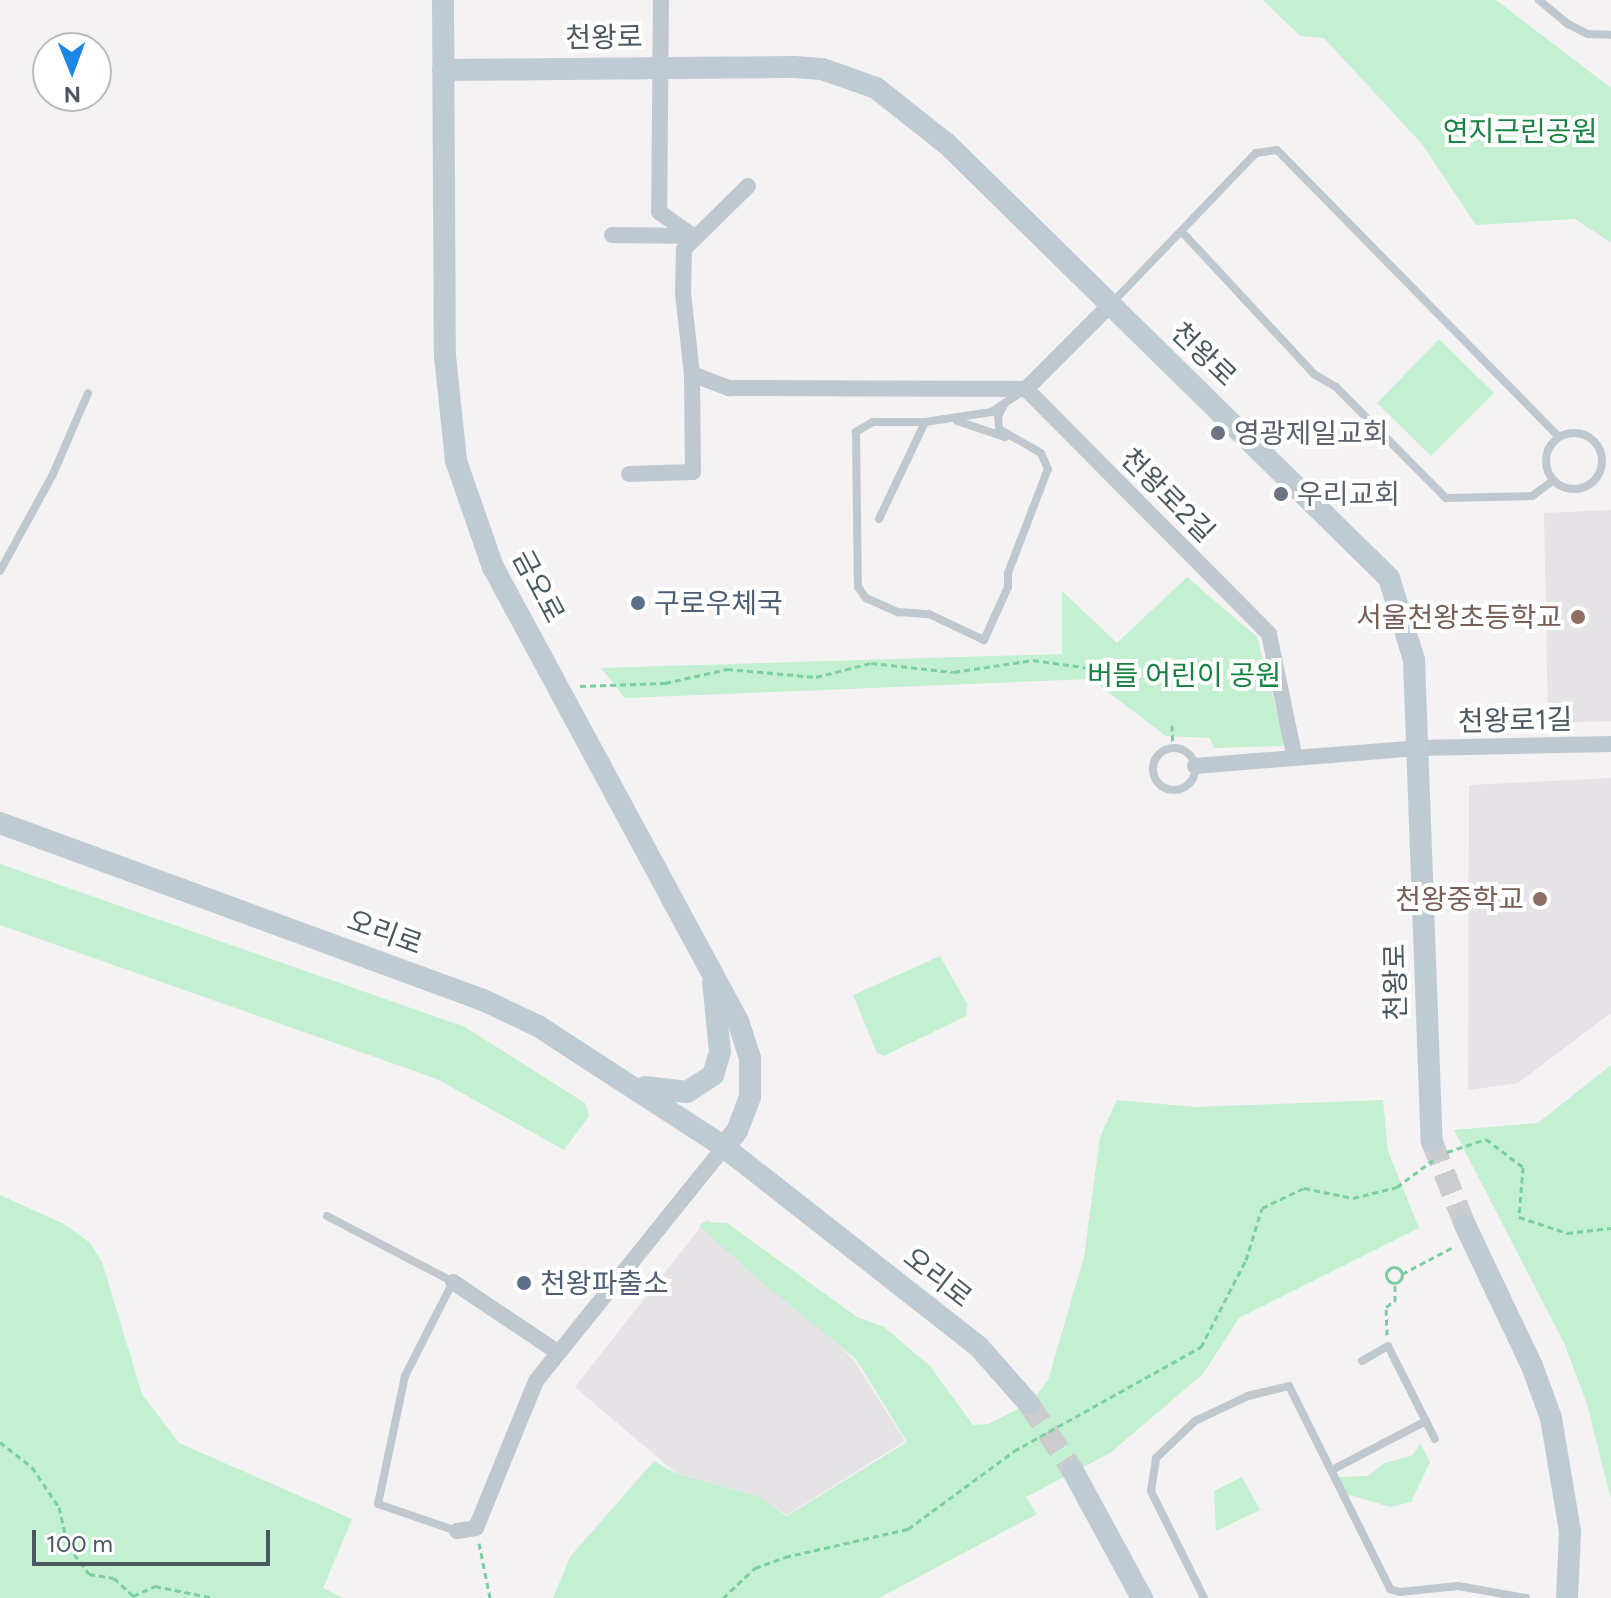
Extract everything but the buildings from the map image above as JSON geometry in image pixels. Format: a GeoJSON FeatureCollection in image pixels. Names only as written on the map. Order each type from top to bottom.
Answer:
{"type":"FeatureCollection","features":[{"type":"Feature","properties":{"kind":"main road","name":"금오로"},"geometry":{"type":"LineString","coordinates":[[443,0],[450,429],[466,495],[493,567],[712,965],[746,1041],[752,1077],[745,1116],[724,1147]]}},
{"type":"Feature","properties":{"kind":"main road","name":"천왕로"},"geometry":{"type":"LineString","coordinates":[[443,70],[661,66],[822,69],[876,88],[938,135],[1389,578],[1414,660],[1420,748],[1432,1142]]}},
{"type":"Feature","properties":{"kind":"main road","name":"오리로"},"geometry":{"type":"LineString","coordinates":[[0,823],[483,1000],[628,1082],[724,1147],[979,1347],[1029,1404]]}},
{"type":"Feature","properties":{"kind":"main road"},"geometry":{"type":"LineString","coordinates":[[628,1082],[674,1093],[701,1086],[713,1075],[720,1052],[712,965]]}},
{"type":"Feature","properties":{"kind":"main road"},"geometry":{"type":"LineString","coordinates":[[1468,1231],[1532,1366],[1551,1418],[1570,1532],[1567,1598]]}},
{"type":"Feature","properties":{"kind":"main road"},"geometry":{"type":"LineString","coordinates":[[1073,1471],[1142,1598]]}},
{"type":"Feature","properties":{"kind":"street"},"geometry":{"type":"LineString","coordinates":[[661,0],[659,212],[693,236]]}},
{"type":"Feature","properties":{"kind":"street"},"geometry":{"type":"LineString","coordinates":[[629,474],[693,472],[692,374],[683,293],[684,249],[693,236],[748,186]]}},
{"type":"Feature","properties":{"kind":"street"},"geometry":{"type":"LineString","coordinates":[[612,235],[693,236]]}},
{"type":"Feature","properties":{"kind":"street"},"geometry":{"type":"LineString","coordinates":[[692,374],[729,388],[1026,389],[1110,305]]}},
{"type":"Feature","properties":{"kind":"street","name":"천왕로2길"},"geometry":{"type":"LineString","coordinates":[[1026,389],[1269,634],[1294,755]]}},
{"type":"Feature","properties":{"kind":"street","name":"천왕로1길"},"geometry":{"type":"LineString","coordinates":[[1420,748],[1611,744]]}},
{"type":"Feature","properties":{"kind":"street"},"geometry":{"type":"LineString","coordinates":[[1195,766],[1294,755],[1420,748]]}},
{"type":"Feature","properties":{"kind":"street"},"geometry":{"type":"LineString","coordinates":[[457,1531],[476,1528],[522,1411],[557,1352],[724,1147]]}},
{"type":"Feature","properties":{"kind":"street"},"geometry":{"type":"LineString","coordinates":[[453,1282],[557,1352]]}},
{"type":"Feature","properties":{"kind":"lane"},"geometry":{"type":"LineString","coordinates":[[1539,0],[1568,24],[1588,34],[1611,35]]}},
{"type":"Feature","properties":{"kind":"lane"},"geometry":{"type":"LineString","coordinates":[[1110,305],[1183,233],[1256,153],[1277,150],[1559,437],[1587,436],[1602,459],[1589,484],[1571,489],[1554,480],[1546,457],[1559,437]]}},
{"type":"Feature","properties":{"kind":"lane"},"geometry":{"type":"LineString","coordinates":[[1183,233],[1314,374],[1336,387],[1446,498],[1532,496],[1554,480]]}},
{"type":"Feature","properties":{"kind":"lane"},"geometry":{"type":"LineString","coordinates":[[955,421],[1041,453],[1048,469],[1008,573],[1008,587],[984,640],[929,614],[898,612],[866,598],[858,587],[856,432],[873,422],[955,421],[1005,403],[1026,389]]}},
{"type":"Feature","properties":{"kind":"lane"},"geometry":{"type":"LineString","coordinates":[[0,571],[53,474],[88,393]]}},
{"type":"Feature","properties":{"kind":"lane"},"geometry":{"type":"LineString","coordinates":[[1005,403],[997,423],[1009,439]]}},
{"type":"Feature","properties":{"kind":"lane"},"geometry":{"type":"LineString","coordinates":[[879,519],[925,422]]}},
{"type":"Feature","properties":{"kind":"lane"},"geometry":{"type":"LineString","coordinates":[[1173,749],[1188,754],[1195,766],[1192,780],[1181,788],[1161,786],[1154,775],[1154,762],[1173,749]]}},
{"type":"Feature","properties":{"kind":"lane"},"geometry":{"type":"LineString","coordinates":[[327,1216],[453,1282],[405,1376],[378,1504],[457,1531]]}},
{"type":"Feature","properties":{"kind":"lane"},"geometry":{"type":"LineString","coordinates":[[1362,1361],[1388,1346],[1435,1439]]}},
{"type":"Feature","properties":{"kind":"lane"},"geometry":{"type":"LineString","coordinates":[[1204,1598],[1151,1491],[1156,1458],[1195,1421],[1248,1396],[1289,1386],[1390,1589],[1400,1592],[1458,1586],[1526,1598]]}},
{"type":"Feature","properties":{"kind":"lane"},"geometry":{"type":"LineString","coordinates":[[1332,1470],[1426,1421]]}},
{"type":"Feature","properties":{"kind":"path"},"geometry":{"type":"LineString","coordinates":[[560,686],[665,683],[727,669],[816,677],[871,663],[954,672],[1033,660],[1132,674]]}},
{"type":"Feature","properties":{"kind":"path"},"geometry":{"type":"LineString","coordinates":[[1172,725],[1173,749]]}},
{"type":"Feature","properties":{"kind":"path"},"geometry":{"type":"LineString","coordinates":[[723,1598],[755,1568],[785,1557],[908,1529],[1014,1451],[1201,1347],[1246,1260],[1262,1208],[1304,1188],[1353,1198],[1397,1187],[1444,1153],[1486,1139],[1523,1167],[1519,1217],[1567,1233],[1611,1228]]}},
{"type":"Feature","properties":{"kind":"path"},"geometry":{"type":"LineString","coordinates":[[1388,1346],[1386,1307],[1395,1301],[1395,1283],[1402,1274],[1468,1231]]}},
{"type":"Feature","properties":{"kind":"path"},"geometry":{"type":"LineString","coordinates":[[1395,1283],[1387,1281],[1387,1271],[1394,1267],[1402,1274]]}},
{"type":"Feature","properties":{"kind":"path"},"geometry":{"type":"LineString","coordinates":[[0,1442],[32,1467],[59,1507],[68,1546],[89,1574],[114,1578],[133,1596],[155,1586],[214,1598]]}},
{"type":"Feature","properties":{"kind":"path"},"geometry":{"type":"LineString","coordinates":[[476,1528],[490,1598]]}},
{"type":"Feature","properties":{"kind":"shaded area","name":"서울천왕초등학교"},"geometry":{"type":"Polygon","coordinates":[[[1611,510],[1611,721],[1548,723],[1544,513],[1611,510]]]}},
{"type":"Feature","properties":{"kind":"shaded area","name":"천왕중학교"},"geometry":{"type":"Polygon","coordinates":[[[1611,778],[1611,1013],[1518,1083],[1468,1090],[1469,785],[1611,778]]]}},
{"type":"Feature","properties":{"kind":"shaded area"},"geometry":{"type":"Polygon","coordinates":[[[707,1219],[854,1360],[905,1441],[787,1515],[759,1497],[676,1473],[575,1387],[707,1219]]]}},
{"type":"Feature","properties":{"kind":"green space","name":"연지근린공원"},"geometry":{"type":"Polygon","coordinates":[[[1263,0],[1496,0],[1611,88],[1611,243],[1575,219],[1476,225],[1422,144],[1324,38],[1300,36],[1263,0]]]}},
{"type":"Feature","properties":{"kind":"green space"},"geometry":{"type":"Polygon","coordinates":[[[1439,339],[1494,393],[1431,456],[1377,403],[1439,339]]]}},
{"type":"Feature","properties":{"kind":"green space","name":"버들 어린이 공원"},"geometry":{"type":"Polygon","coordinates":[[[1187,577],[1257,637],[1285,743],[1282,746],[1214,748],[1210,738],[1166,736],[1091,679],[625,698],[601,668],[1062,654],[1062,591],[1117,643],[1187,577]]]}},
{"type":"Feature","properties":{"kind":"green space"},"geometry":{"type":"Polygon","coordinates":[[[0,864],[465,1027],[585,1103],[589,1116],[564,1150],[437,1079],[0,925],[0,864]]]}},
{"type":"Feature","properties":{"kind":"green space"},"geometry":{"type":"Polygon","coordinates":[[[940,956],[967,1004],[966,1016],[884,1056],[877,1053],[853,995],[940,956]]]}},
{"type":"Feature","properties":{"kind":"green space"},"geometry":{"type":"Polygon","coordinates":[[[1611,1065],[1611,1500],[1587,1404],[1564,1343],[1454,1130],[1538,1123],[1611,1065]]]}},
{"type":"Feature","properties":{"kind":"green space"},"geometry":{"type":"Polygon","coordinates":[[[1117,1100],[1195,1107],[1383,1100],[1388,1151],[1419,1228],[1239,1318],[1203,1374],[1110,1453],[1026,1497],[1037,1514],[879,1598],[553,1598],[570,1557],[654,1461],[675,1473],[759,1497],[787,1516],[907,1442],[856,1359],[758,1279],[699,1226],[703,1222],[727,1223],[857,1317],[884,1327],[930,1366],[973,1425],[988,1424],[1031,1403],[1048,1380],[1084,1257],[1100,1137],[1117,1100]]]}},
{"type":"Feature","properties":{"kind":"green space"},"geometry":{"type":"Polygon","coordinates":[[[0,1195],[64,1224],[90,1243],[102,1262],[142,1394],[179,1443],[352,1519],[323,1588],[343,1598],[0,1598],[0,1195]]]}},
{"type":"Feature","properties":{"kind":"green space"},"geometry":{"type":"Polygon","coordinates":[[[1420,1443],[1430,1462],[1411,1502],[1390,1507],[1343,1493],[1335,1477],[1368,1476],[1385,1463],[1413,1455],[1420,1443]]]}},
{"type":"Feature","properties":{"kind":"green space"},"geometry":{"type":"Polygon","coordinates":[[[1242,1477],[1260,1510],[1216,1531],[1214,1491],[1242,1477]]]}},
{"type":"Feature","properties":{"kind":"tunnel"},"geometry":{"type":"LineString","coordinates":[[1432,1142],[1465,1225]]}},
{"type":"Feature","properties":{"kind":"tunnel"},"geometry":{"type":"LineString","coordinates":[[1029,1404],[1073,1471]]}},
{"type":"Feature","properties":{"kind":"place","name":"영광제일교회"},"geometry":{"type":"Point","coordinates":[1218,433]}},
{"type":"Feature","properties":{"kind":"place","name":"우리교회"},"geometry":{"type":"Point","coordinates":[1281,494]}},
{"type":"Feature","properties":{"kind":"place","name":"구로우체국"},"geometry":{"type":"Point","coordinates":[638,603]}},
{"type":"Feature","properties":{"kind":"place","name":"서울천왕초등학교"},"geometry":{"type":"Point","coordinates":[1578,617]}},
{"type":"Feature","properties":{"kind":"place","name":"천왕중학교"},"geometry":{"type":"Point","coordinates":[1540,899]}},
{"type":"Feature","properties":{"kind":"place","name":"천왕파출소"},"geometry":{"type":"Point","coordinates":[524,1283]}}]}
